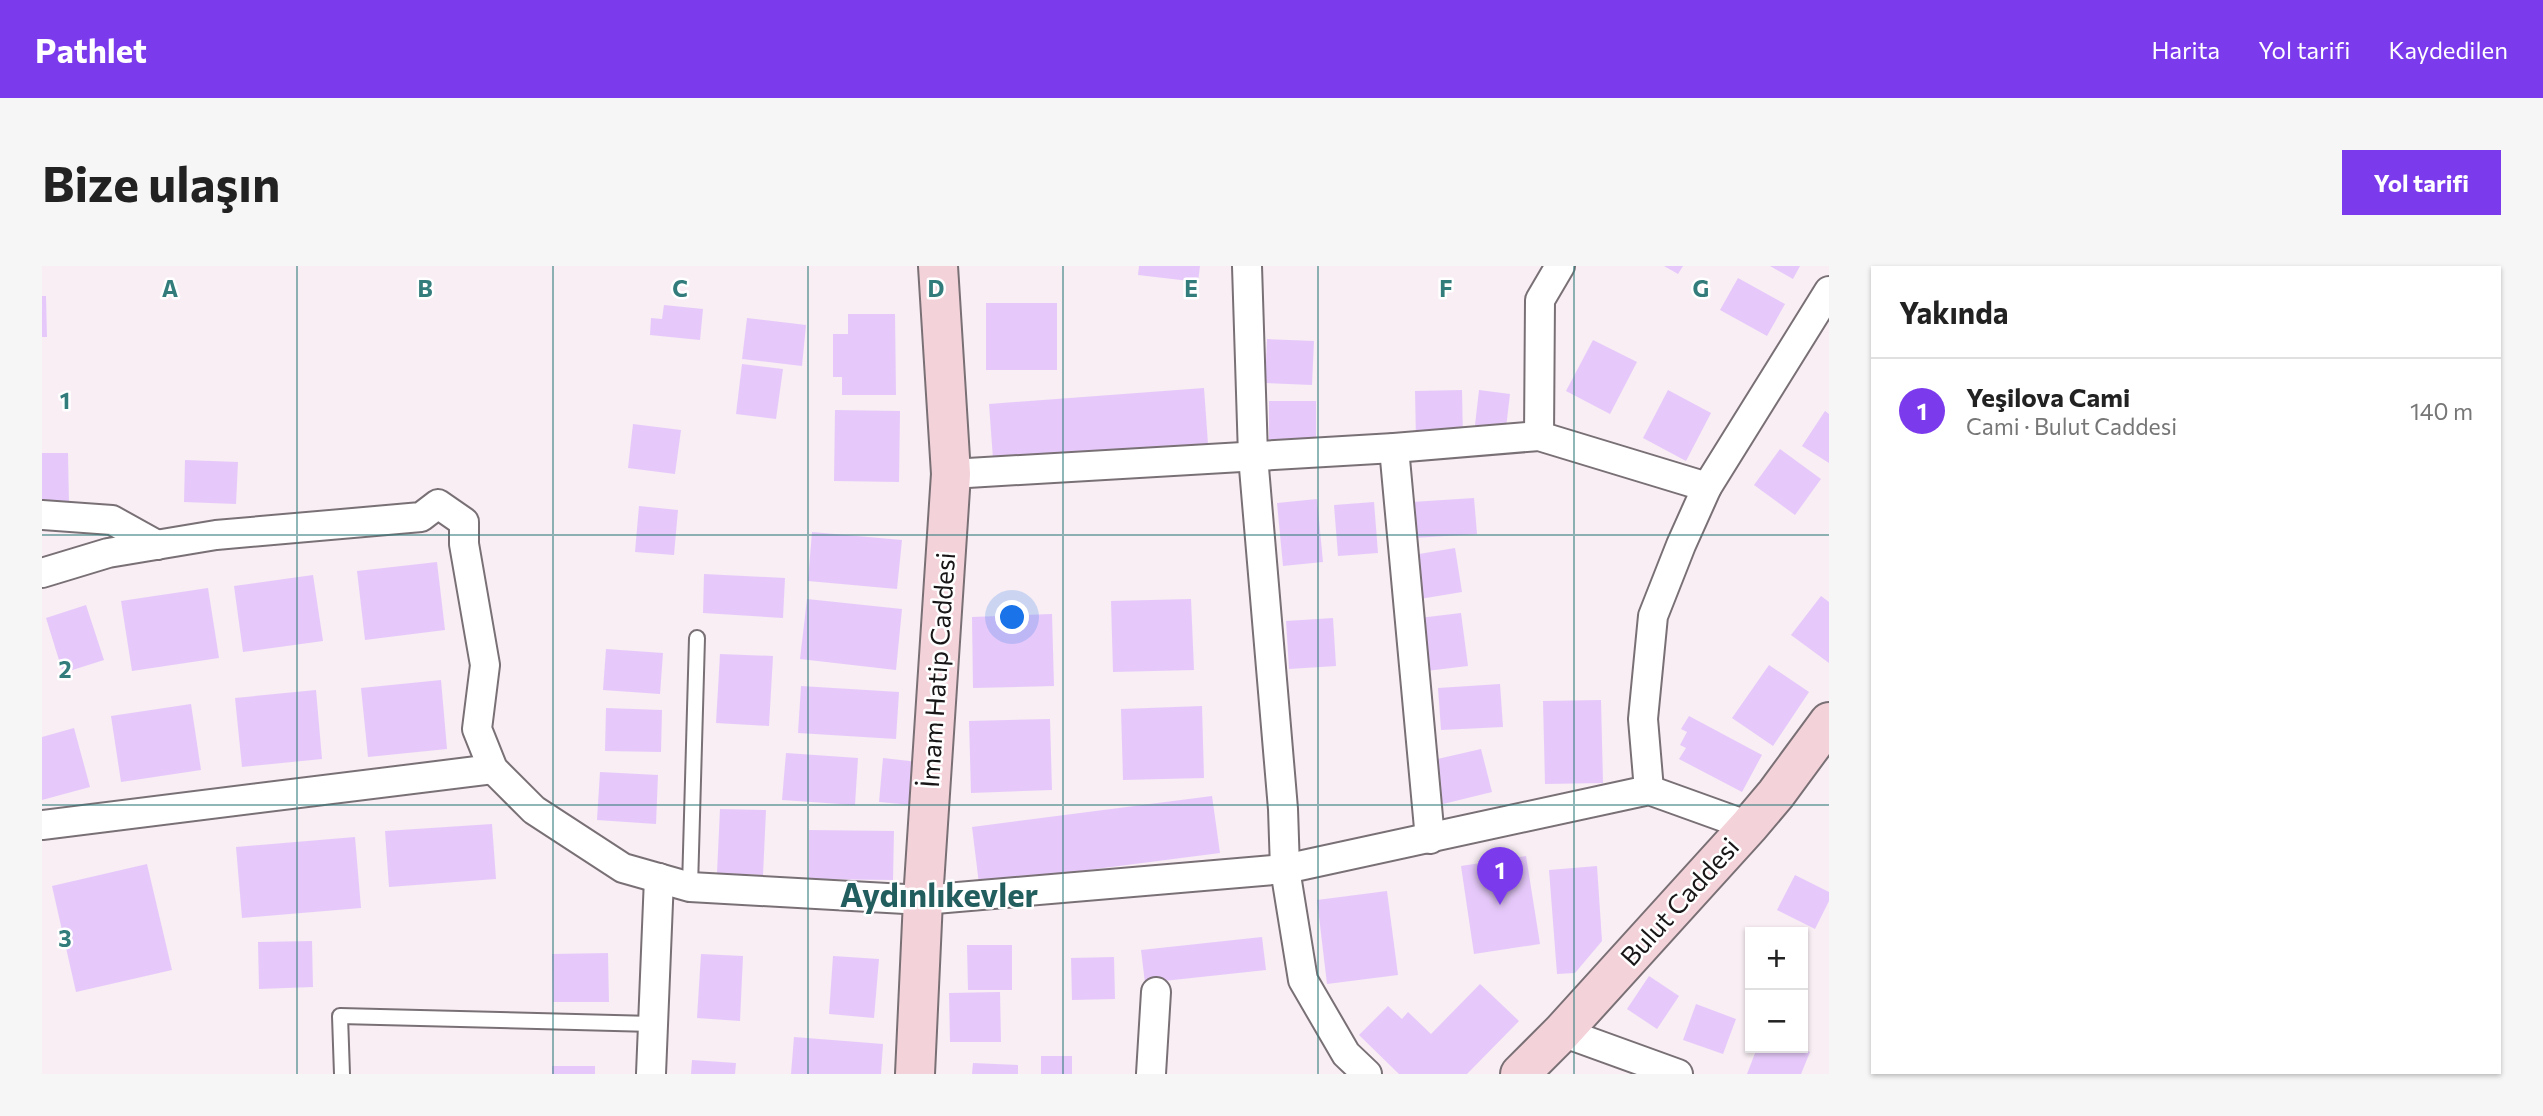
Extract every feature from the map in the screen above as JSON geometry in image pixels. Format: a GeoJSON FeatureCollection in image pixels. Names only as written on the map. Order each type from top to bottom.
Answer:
{"type":"FeatureCollection","features":[{"type":"Feature","properties":{"kind":"street","name":"İmam Hatip Caddesi"},"geometry":{"type":"LineString","coordinates":[[915,1074],[923,900],[951,474],[938,266]]}},
{"type":"Feature","properties":{"kind":"street"},"geometry":{"type":"LineString","coordinates":[[1247,266],[1253,456],[1283,809],[1284,869],[1303,980],[1346,1054],[1367,1074]]}},
{"type":"Feature","properties":{"kind":"street"},"geometry":{"type":"LineString","coordinates":[[1539,436],[1540,300],[1560,266]]}},
{"type":"Feature","properties":{"kind":"street"},"geometry":{"type":"LineString","coordinates":[[1649,790],[1643,719],[1653,616],[1707,487],[1829,291]]}},
{"type":"Feature","properties":{"kind":"street"},"geometry":{"type":"LineString","coordinates":[[951,474],[1394,448],[1539,436],[1707,487]]}},
{"type":"Feature","properties":{"kind":"street"},"geometry":{"type":"LineString","coordinates":[[1394,448],[1430,839]]}},
{"type":"Feature","properties":{"kind":"street"},"geometry":{"type":"LineString","coordinates":[[42,573],[108,553],[216,536],[421,517],[438,505],[464,522],[464,544],[485,665],[477,729],[493,769],[534,810],[623,868],[690,887],[923,900],[1284,869],[1649,790],[1749,826]]}},
{"type":"Feature","properties":{"kind":"street"},"geometry":{"type":"LineString","coordinates":[[42,515],[112,520],[157,545]]}},
{"type":"Feature","properties":{"kind":"street","name":"Bulut Caddesi"},"geometry":{"type":"LineString","coordinates":[[1520,1074],[1749,826],[1829,722]]}},
{"type":"Feature","properties":{"kind":"street"},"geometry":{"type":"LineString","coordinates":[[42,825],[493,769]]}},
{"type":"Feature","properties":{"kind":"street"},"geometry":{"type":"LineString","coordinates":[[651,1074],[659,878]]}},
{"type":"Feature","properties":{"kind":"street"},"geometry":{"type":"LineString","coordinates":[[1151,1074],[1156,992]]}},
{"type":"Feature","properties":{"kind":"street"},"geometry":{"type":"LineString","coordinates":[[1562,1031],[1678,1074]]}},
{"type":"Feature","properties":{"kind":"lane"},"geometry":{"type":"LineString","coordinates":[[690,887],[697,638]]}},
{"type":"Feature","properties":{"kind":"lane"},"geometry":{"type":"LineString","coordinates":[[342,1074],[340,1016],[653,1024]]}},
{"type":"Feature","properties":{"kind":"building"},"geometry":{"type":"Polygon","coordinates":[[[1139,266],[1200,266],[1198,282],[1138,275],[1139,266]]]}},
{"type":"Feature","properties":{"kind":"building"},"geometry":{"type":"Polygon","coordinates":[[[1664,266],[1683,266],[1678,274],[1664,266]]]}},
{"type":"Feature","properties":{"kind":"building"},"geometry":{"type":"Polygon","coordinates":[[[1770,266],[1800,266],[1793,279],[1770,266]]]}},
{"type":"Feature","properties":{"kind":"building"},"geometry":{"type":"Polygon","coordinates":[[[1738,278],[1785,304],[1767,336],[1720,310],[1738,278]]]}},
{"type":"Feature","properties":{"kind":"building"},"geometry":{"type":"Polygon","coordinates":[[[42,296],[46,296],[47,337],[42,337],[42,296]]]}},
{"type":"Feature","properties":{"kind":"building"},"geometry":{"type":"Polygon","coordinates":[[[986,303],[1057,303],[1057,370],[986,370],[986,303]]]}},
{"type":"Feature","properties":{"kind":"building"},"geometry":{"type":"Polygon","coordinates":[[[664,305],[703,309],[700,340],[650,335],[651,318],[662,319],[664,305]]]}},
{"type":"Feature","properties":{"kind":"building"},"geometry":{"type":"Polygon","coordinates":[[[848,314],[895,314],[896,395],[842,395],[842,377],[833,377],[833,334],[848,334],[848,314]]]}},
{"type":"Feature","properties":{"kind":"building"},"geometry":{"type":"Polygon","coordinates":[[[747,318],[806,325],[802,366],[742,359],[747,318]]]}},
{"type":"Feature","properties":{"kind":"building"},"geometry":{"type":"Polygon","coordinates":[[[1267,339],[1314,341],[1312,385],[1265,383],[1267,339]]]}},
{"type":"Feature","properties":{"kind":"building"},"geometry":{"type":"Polygon","coordinates":[[[1593,340],[1637,362],[1610,414],[1566,391],[1593,340]]]}},
{"type":"Feature","properties":{"kind":"building"},"geometry":{"type":"Polygon","coordinates":[[[742,364],[783,369],[776,419],[736,414],[742,364]]]}},
{"type":"Feature","properties":{"kind":"building"},"geometry":{"type":"Polygon","coordinates":[[[1204,388],[1208,444],[993,459],[989,404],[1204,388]]]}},
{"type":"Feature","properties":{"kind":"building"},"geometry":{"type":"Polygon","coordinates":[[[1462,390],[1463,439],[1416,440],[1415,391],[1462,390]]]}},
{"type":"Feature","properties":{"kind":"building"},"geometry":{"type":"Polygon","coordinates":[[[1479,390],[1510,394],[1506,428],[1475,425],[1479,390]]]}},
{"type":"Feature","properties":{"kind":"building"},"geometry":{"type":"Polygon","coordinates":[[[1668,390],[1711,413],[1686,461],[1643,438],[1668,390]]]}},
{"type":"Feature","properties":{"kind":"building"},"geometry":{"type":"Polygon","coordinates":[[[1269,401],[1316,401],[1316,444],[1269,444],[1269,401]]]}},
{"type":"Feature","properties":{"kind":"building"},"geometry":{"type":"Polygon","coordinates":[[[835,410],[900,411],[899,482],[834,481],[835,410]]]}},
{"type":"Feature","properties":{"kind":"building"},"geometry":{"type":"Polygon","coordinates":[[[1825,411],[1829,414],[1829,463],[1802,446],[1825,411]]]}},
{"type":"Feature","properties":{"kind":"building"},"geometry":{"type":"Polygon","coordinates":[[[633,424],[681,430],[675,474],[628,468],[633,424]]]}},
{"type":"Feature","properties":{"kind":"building"},"geometry":{"type":"Polygon","coordinates":[[[1780,449],[1821,479],[1795,515],[1754,485],[1780,449]]]}},
{"type":"Feature","properties":{"kind":"building"},"geometry":{"type":"Polygon","coordinates":[[[42,453],[68,453],[69,504],[42,505],[42,453]]]}},
{"type":"Feature","properties":{"kind":"building"},"geometry":{"type":"Polygon","coordinates":[[[185,460],[238,462],[236,504],[184,502],[185,460]]]}},
{"type":"Feature","properties":{"kind":"building"},"geometry":{"type":"Polygon","coordinates":[[[1474,498],[1477,534],[1414,538],[1412,502],[1474,498]]]}},
{"type":"Feature","properties":{"kind":"building"},"geometry":{"type":"Polygon","coordinates":[[[1317,499],[1323,562],[1283,566],[1277,503],[1317,499]]]}},
{"type":"Feature","properties":{"kind":"building"},"geometry":{"type":"Polygon","coordinates":[[[1374,502],[1378,553],[1338,556],[1334,505],[1374,502]]]}},
{"type":"Feature","properties":{"kind":"building"},"geometry":{"type":"Polygon","coordinates":[[[639,506],[678,510],[674,555],[635,552],[639,506]]]}},
{"type":"Feature","properties":{"kind":"building"},"geometry":{"type":"Polygon","coordinates":[[[812,532],[902,540],[897,589],[808,581],[812,532]]]}},
{"type":"Feature","properties":{"kind":"building"},"geometry":{"type":"Polygon","coordinates":[[[1455,548],[1462,592],[1420,599],[1413,555],[1455,548]]]}},
{"type":"Feature","properties":{"kind":"building"},"geometry":{"type":"Polygon","coordinates":[[[437,562],[445,630],[365,640],[357,571],[437,562]]]}},
{"type":"Feature","properties":{"kind":"building"},"geometry":{"type":"Polygon","coordinates":[[[704,574],[785,578],[783,618],[703,613],[704,574]]]}},
{"type":"Feature","properties":{"kind":"building"},"geometry":{"type":"Polygon","coordinates":[[[313,575],[323,641],[243,652],[234,586],[313,575]]]}},
{"type":"Feature","properties":{"kind":"building"},"geometry":{"type":"Polygon","coordinates":[[[208,588],[219,658],[132,671],[121,601],[208,588]]]}},
{"type":"Feature","properties":{"kind":"building"},"geometry":{"type":"Polygon","coordinates":[[[1821,596],[1829,602],[1829,663],[1791,635],[1821,596]]]}},
{"type":"Feature","properties":{"kind":"building"},"geometry":{"type":"Polygon","coordinates":[[[807,599],[902,609],[896,670],[800,659],[807,599]]]}},
{"type":"Feature","properties":{"kind":"building"},"geometry":{"type":"Polygon","coordinates":[[[1191,599],[1194,670],[1113,672],[1111,601],[1191,599]]]}},
{"type":"Feature","properties":{"kind":"building"},"geometry":{"type":"Polygon","coordinates":[[[86,605],[104,660],[63,673],[46,618],[86,605]]]}},
{"type":"Feature","properties":{"kind":"building"},"geometry":{"type":"Polygon","coordinates":[[[1461,613],[1468,666],[1426,671],[1419,618],[1461,613]]]}},
{"type":"Feature","properties":{"kind":"building"},"geometry":{"type":"Polygon","coordinates":[[[1052,614],[1054,686],[973,688],[972,617],[1052,614]]]}},
{"type":"Feature","properties":{"kind":"building"},"geometry":{"type":"Polygon","coordinates":[[[1333,618],[1336,666],[1289,669],[1286,621],[1333,618]]]}},
{"type":"Feature","properties":{"kind":"building"},"geometry":{"type":"Polygon","coordinates":[[[606,649],[663,653],[660,694],[603,690],[606,649]]]}},
{"type":"Feature","properties":{"kind":"building"},"geometry":{"type":"Polygon","coordinates":[[[720,654],[773,656],[769,726],[716,723],[720,654]]]}},
{"type":"Feature","properties":{"kind":"building"},"geometry":{"type":"Polygon","coordinates":[[[1769,665],[1809,692],[1773,746],[1732,718],[1769,665]]]}},
{"type":"Feature","properties":{"kind":"building"},"geometry":{"type":"Polygon","coordinates":[[[441,680],[447,749],[368,757],[361,688],[441,680]]]}},
{"type":"Feature","properties":{"kind":"building"},"geometry":{"type":"Polygon","coordinates":[[[1500,684],[1503,727],[1441,730],[1438,688],[1500,684]]]}},
{"type":"Feature","properties":{"kind":"building"},"geometry":{"type":"Polygon","coordinates":[[[801,686],[899,692],[896,739],[798,733],[801,686]]]}},
{"type":"Feature","properties":{"kind":"building"},"geometry":{"type":"Polygon","coordinates":[[[316,690],[322,759],[242,767],[235,698],[316,690]]]}},
{"type":"Feature","properties":{"kind":"building"},"geometry":{"type":"Polygon","coordinates":[[[1601,700],[1603,783],[1545,784],[1543,701],[1601,700]]]}},
{"type":"Feature","properties":{"kind":"building"},"geometry":{"type":"Polygon","coordinates":[[[191,704],[201,770],[121,782],[111,716],[191,704]]]}},
{"type":"Feature","properties":{"kind":"building"},"geometry":{"type":"Polygon","coordinates":[[[1202,706],[1204,778],[1123,780],[1121,709],[1202,706]]]}},
{"type":"Feature","properties":{"kind":"building"},"geometry":{"type":"Polygon","coordinates":[[[606,708],[662,710],[661,752],[605,751],[606,708]]]}},
{"type":"Feature","properties":{"kind":"building"},"geometry":{"type":"Polygon","coordinates":[[[1689,716],[1762,755],[1742,792],[1679,759],[1686,748],[1680,745],[1687,732],[1681,729],[1689,716]]]}},
{"type":"Feature","properties":{"kind":"building"},"geometry":{"type":"Polygon","coordinates":[[[1050,719],[1052,790],[971,793],[969,721],[1050,719]]]}},
{"type":"Feature","properties":{"kind":"building"},"geometry":{"type":"Polygon","coordinates":[[[74,728],[90,787],[42,800],[42,737],[74,728]]]}},
{"type":"Feature","properties":{"kind":"building"},"geometry":{"type":"Polygon","coordinates":[[[1481,749],[1492,792],[1443,804],[1433,760],[1481,749]]]}},
{"type":"Feature","properties":{"kind":"building"},"geometry":{"type":"Polygon","coordinates":[[[786,753],[858,758],[855,805],[782,800],[786,753]]]}},
{"type":"Feature","properties":{"kind":"building"},"geometry":{"type":"Polygon","coordinates":[[[883,758],[927,763],[923,806],[879,802],[883,758]]]}},
{"type":"Feature","properties":{"kind":"building"},"geometry":{"type":"Polygon","coordinates":[[[600,772],[658,775],[656,824],[597,820],[600,772]]]}},
{"type":"Feature","properties":{"kind":"building"},"geometry":{"type":"Polygon","coordinates":[[[1212,796],[1220,853],[979,884],[972,827],[1212,796]]]}},
{"type":"Feature","properties":{"kind":"building"},"geometry":{"type":"Polygon","coordinates":[[[720,809],[766,810],[763,875],[717,873],[720,809]]]}},
{"type":"Feature","properties":{"kind":"building"},"geometry":{"type":"Polygon","coordinates":[[[492,824],[496,879],[389,887],[385,831],[492,824]]]}},
{"type":"Feature","properties":{"kind":"building"},"geometry":{"type":"Polygon","coordinates":[[[809,830],[894,831],[893,880],[809,879],[809,830]]]}},
{"type":"Feature","properties":{"kind":"building"},"geometry":{"type":"Polygon","coordinates":[[[355,837],[361,908],[242,918],[236,847],[355,837]]]}},
{"type":"Feature","properties":{"kind":"building"},"geometry":{"type":"Polygon","coordinates":[[[1526,856],[1540,944],[1474,954],[1461,866],[1526,856]]]}},
{"type":"Feature","properties":{"kind":"building"},"geometry":{"type":"Polygon","coordinates":[[[147,864],[172,970],[76,992],[52,886],[147,864]]]}},
{"type":"Feature","properties":{"kind":"building"},"geometry":{"type":"Polygon","coordinates":[[[1597,866],[1602,941],[1575,973],[1557,974],[1549,870],[1597,866]]]}},
{"type":"Feature","properties":{"kind":"building"},"geometry":{"type":"Polygon","coordinates":[[[1795,875],[1829,892],[1829,901],[1815,929],[1777,910],[1795,875]]]}},
{"type":"Feature","properties":{"kind":"building"},"geometry":{"type":"Polygon","coordinates":[[[1387,891],[1398,975],[1327,984],[1317,900],[1387,891]]]}},
{"type":"Feature","properties":{"kind":"building"},"geometry":{"type":"Polygon","coordinates":[[[1262,937],[1266,970],[1145,983],[1141,950],[1262,937]]]}},
{"type":"Feature","properties":{"kind":"building"},"geometry":{"type":"Polygon","coordinates":[[[312,941],[313,987],[259,989],[258,942],[312,941]]]}},
{"type":"Feature","properties":{"kind":"building"},"geometry":{"type":"Polygon","coordinates":[[[967,945],[1012,945],[1012,990],[968,990],[967,945]]]}},
{"type":"Feature","properties":{"kind":"building"},"geometry":{"type":"Polygon","coordinates":[[[608,953],[609,1002],[553,1002],[552,954],[608,953]]]}},
{"type":"Feature","properties":{"kind":"building"},"geometry":{"type":"Polygon","coordinates":[[[701,954],[743,956],[740,1021],[697,1018],[701,954]]]}},
{"type":"Feature","properties":{"kind":"building"},"geometry":{"type":"Polygon","coordinates":[[[833,956],[879,959],[874,1018],[829,1014],[833,956]]]}},
{"type":"Feature","properties":{"kind":"building"},"geometry":{"type":"Polygon","coordinates":[[[1114,957],[1115,999],[1072,1000],[1071,958],[1114,957]]]}},
{"type":"Feature","properties":{"kind":"building"},"geometry":{"type":"Polygon","coordinates":[[[1649,976],[1679,996],[1657,1029],[1627,1009],[1649,976]]]}},
{"type":"Feature","properties":{"kind":"building"},"geometry":{"type":"Polygon","coordinates":[[[1480,984],[1519,1021],[1467,1074],[1399,1074],[1359,1035],[1388,1006],[1402,1019],[1408,1012],[1431,1034],[1480,984]]]}},
{"type":"Feature","properties":{"kind":"building"},"geometry":{"type":"Polygon","coordinates":[[[1000,992],[1001,1042],[950,1042],[949,993],[1000,992]]]}},
{"type":"Feature","properties":{"kind":"building"},"geometry":{"type":"Polygon","coordinates":[[[1696,1004],[1736,1019],[1723,1054],[1683,1040],[1696,1004]]]}},
{"type":"Feature","properties":{"kind":"building"},"geometry":{"type":"Polygon","coordinates":[[[794,1037],[883,1044],[881,1074],[791,1074],[794,1037]]]}},
{"type":"Feature","properties":{"kind":"building"},"geometry":{"type":"Polygon","coordinates":[[[1810,1052],[1801,1074],[1747,1074],[1755,1053],[1810,1052]]]}},
{"type":"Feature","properties":{"kind":"building"},"geometry":{"type":"Polygon","coordinates":[[[1041,1056],[1072,1056],[1072,1074],[1041,1074],[1041,1056]]]}},
{"type":"Feature","properties":{"kind":"building"},"geometry":{"type":"Polygon","coordinates":[[[692,1060],[736,1063],[735,1074],[691,1074],[692,1060]]]}},
{"type":"Feature","properties":{"kind":"building"},"geometry":{"type":"Polygon","coordinates":[[[973,1063],[1018,1065],[1018,1074],[972,1074],[973,1063]]]}},
{"type":"Feature","properties":{"kind":"building"},"geometry":{"type":"Polygon","coordinates":[[[552,1066],[595,1066],[595,1074],[552,1074],[552,1066]]]}},
{"type":"Feature","properties":{"kind":"place","name":"Yeşilova Cami"},"geometry":{"type":"Point","coordinates":[1500,905]}},
{"type":"Feature","properties":{"kind":"district","name":"Aydınlıkevler"},"geometry":{"type":"Point","coordinates":[939,895]}}]}
